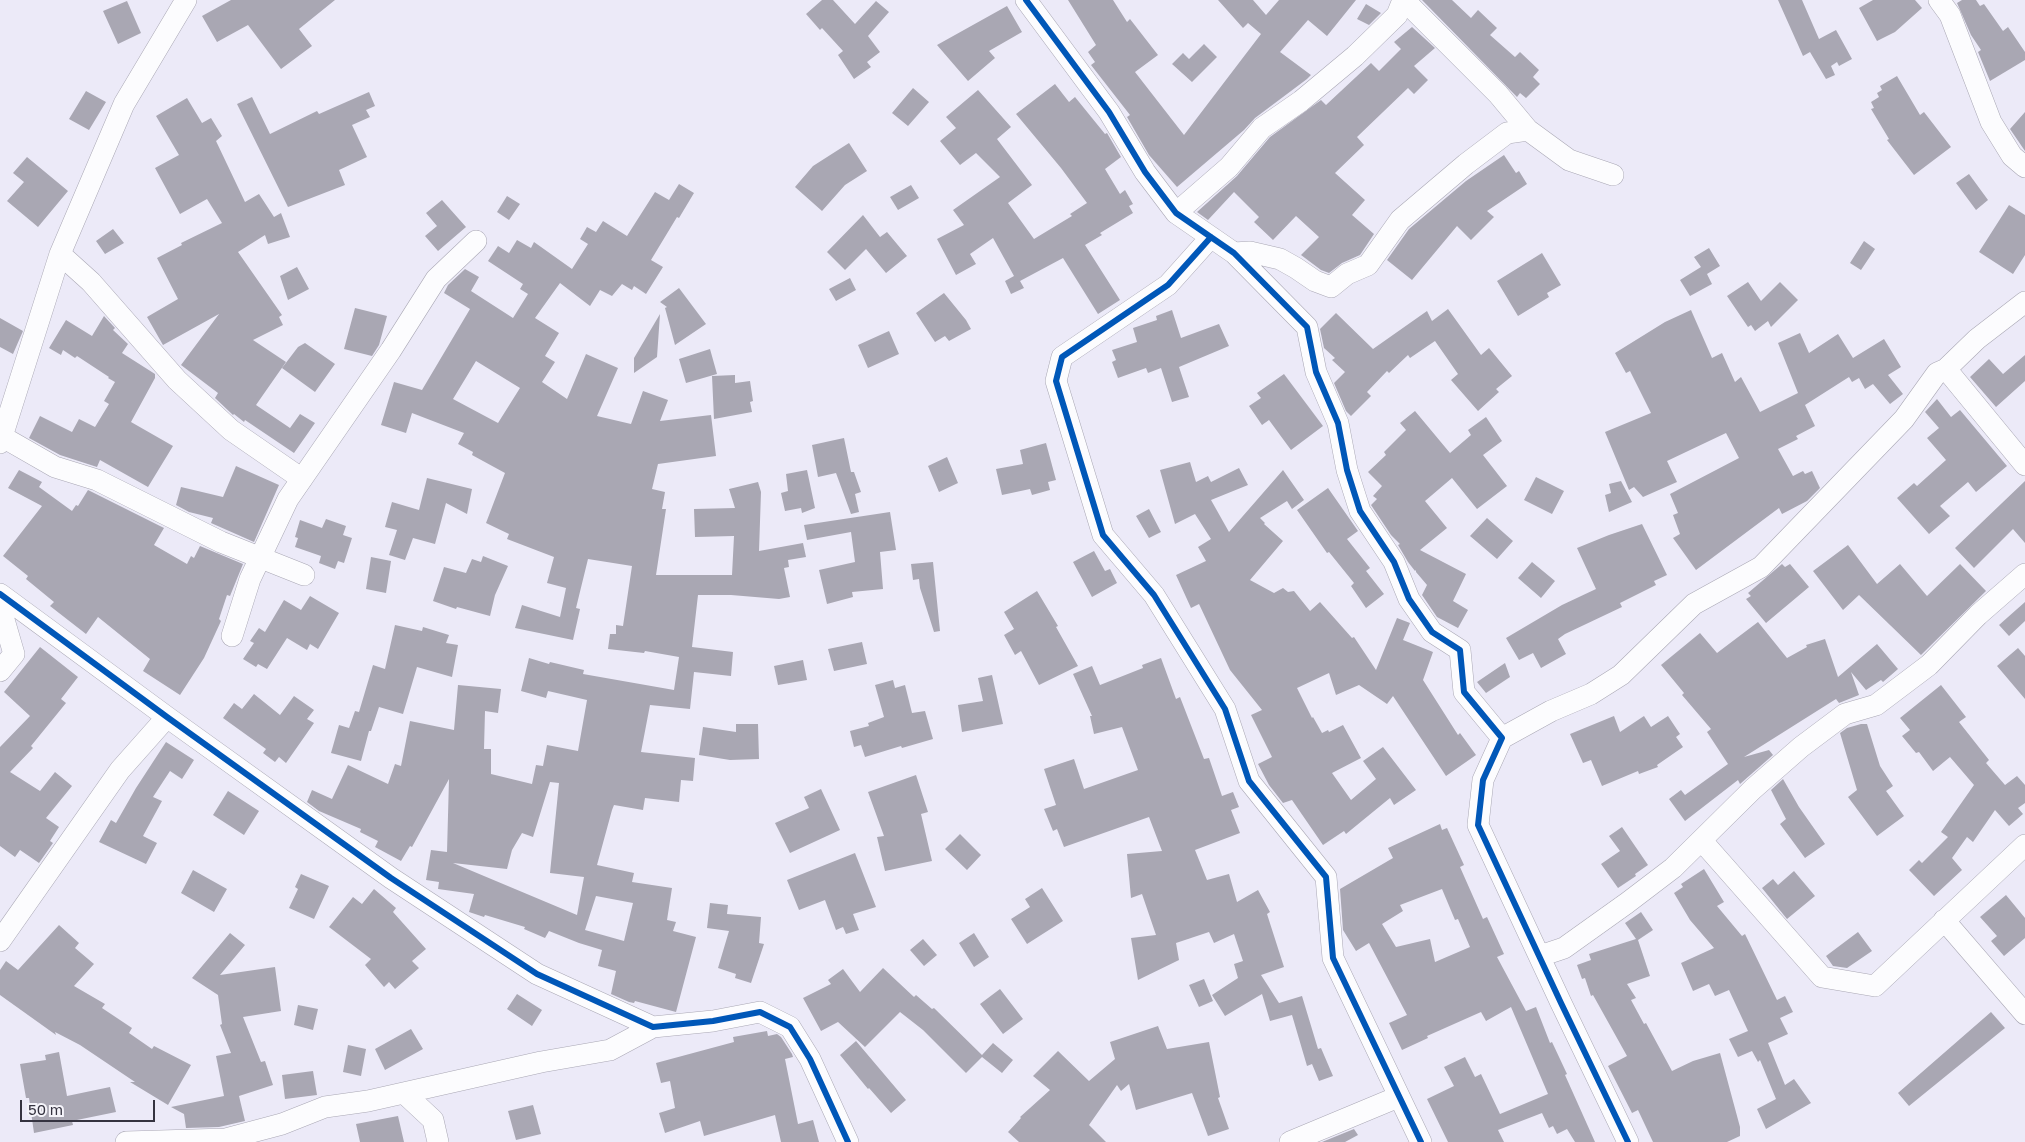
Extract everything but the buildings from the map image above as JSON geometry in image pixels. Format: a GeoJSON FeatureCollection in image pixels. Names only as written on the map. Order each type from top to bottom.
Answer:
{"type":"FeatureCollection","features":[{"type":"Feature","properties":{"kind":"street"},"geometry":{"type":"LineString","coordinates":[[186,0],[124,104],[60,254],[1,439],[56,467],[97,480],[221,542],[304,575]]}},
{"type":"Feature","properties":{"kind":"street"},"geometry":{"type":"LineString","coordinates":[[1026,0],[1109,112],[1145,172],[1176,213],[1234,253],[1307,328],[1316,372],[1338,423],[1348,470],[1360,511],[1394,562],[1409,599],[1432,632],[1460,650],[1464,692],[1502,738]]}},
{"type":"Feature","properties":{"kind":"street"},"geometry":{"type":"LineString","coordinates":[[1176,213],[1228,167],[1262,128],[1301,100],[1362,49],[1397,15],[1403,0],[1498,94],[1528,130],[1570,160],[1613,175]]}},
{"type":"Feature","properties":{"kind":"street"},"geometry":{"type":"LineString","coordinates":[[1939,0],[1953,22],[1991,122],[2012,156],[2025,167]]}},
{"type":"Feature","properties":{"kind":"street"},"geometry":{"type":"LineString","coordinates":[[1234,253],[1250,252],[1280,259],[1315,281],[1331,287],[1347,274],[1368,265],[1400,220],[1466,164],[1507,133],[1528,130]]}},
{"type":"Feature","properties":{"kind":"street"},"geometry":{"type":"LineString","coordinates":[[1211,237],[1168,285],[1062,357],[1056,381],[1103,535],[1154,595],[1225,709],[1249,781],[1326,877],[1333,958],[1421,1142]]}},
{"type":"Feature","properties":{"kind":"street"},"geometry":{"type":"LineString","coordinates":[[232,636],[250,579],[288,499],[392,350],[436,280],[476,241]]}},
{"type":"Feature","properties":{"kind":"street"},"geometry":{"type":"LineString","coordinates":[[60,254],[91,282],[184,386],[231,430],[302,479]]}},
{"type":"Feature","properties":{"kind":"street"},"geometry":{"type":"LineString","coordinates":[[1628,1142],[1478,825],[1483,780],[1502,738],[1551,711],[1591,694],[1621,675],[1694,604],[1761,567],[1813,511],[1847,480],[1898,426],[1937,373],[1946,368],[1977,340],[2025,302]]}},
{"type":"Feature","properties":{"kind":"street"},"geometry":{"type":"LineString","coordinates":[[1946,368],[2025,465]]}},
{"type":"Feature","properties":{"kind":"street"},"geometry":{"type":"LineString","coordinates":[[1540,956],[1564,948],[1673,868],[1753,789],[1801,747],[1845,714],[1876,705],[1929,665],[1978,615],[2025,574]]}},
{"type":"Feature","properties":{"kind":"street"},"geometry":{"type":"LineString","coordinates":[[0,594],[391,878],[537,974],[653,1027]]}},
{"type":"Feature","properties":{"kind":"street"},"geometry":{"type":"LineString","coordinates":[[0,606],[14,654],[0,671]]}},
{"type":"Feature","properties":{"kind":"street"},"geometry":{"type":"LineString","coordinates":[[0,941],[120,770],[167,717]]}},
{"type":"Feature","properties":{"kind":"street"},"geometry":{"type":"LineString","coordinates":[[1702,841],[1822,977],[1875,986],[2025,845]]}},
{"type":"Feature","properties":{"kind":"street"},"geometry":{"type":"LineString","coordinates":[[1944,920],[2025,1014]]}},
{"type":"Feature","properties":{"kind":"street"},"geometry":{"type":"LineString","coordinates":[[126,1142],[226,1138],[282,1124],[325,1107],[404,1094],[531,1064],[610,1050],[653,1027],[713,1022],[760,1012],[790,1027],[810,1059],[848,1142]]}},
{"type":"Feature","properties":{"kind":"street"},"geometry":{"type":"LineString","coordinates":[[404,1094],[433,1120],[438,1142]]}},
{"type":"Feature","properties":{"kind":"street"},"geometry":{"type":"LineString","coordinates":[[1290,1142],[1398,1097]]}},
{"type":"Feature","properties":{"kind":"cycle path"},"geometry":{"type":"LineString","coordinates":[[1026,0],[1109,112],[1145,172],[1176,213],[1234,253],[1307,327],[1316,372],[1338,423],[1347,470],[1360,511],[1394,562],[1409,599],[1432,632],[1460,650],[1464,692],[1502,738],[1483,780],[1478,825],[1628,1142]]}},
{"type":"Feature","properties":{"kind":"cycle path"},"geometry":{"type":"LineString","coordinates":[[1211,237],[1168,285],[1062,357],[1056,381],[1103,535],[1154,595],[1225,709],[1249,781],[1326,877],[1333,958],[1421,1142]]}},
{"type":"Feature","properties":{"kind":"cycle path"},"geometry":{"type":"LineString","coordinates":[[0,594],[391,878],[537,974],[653,1027],[713,1021],[760,1012],[790,1027],[810,1059],[848,1142]]}}]}
